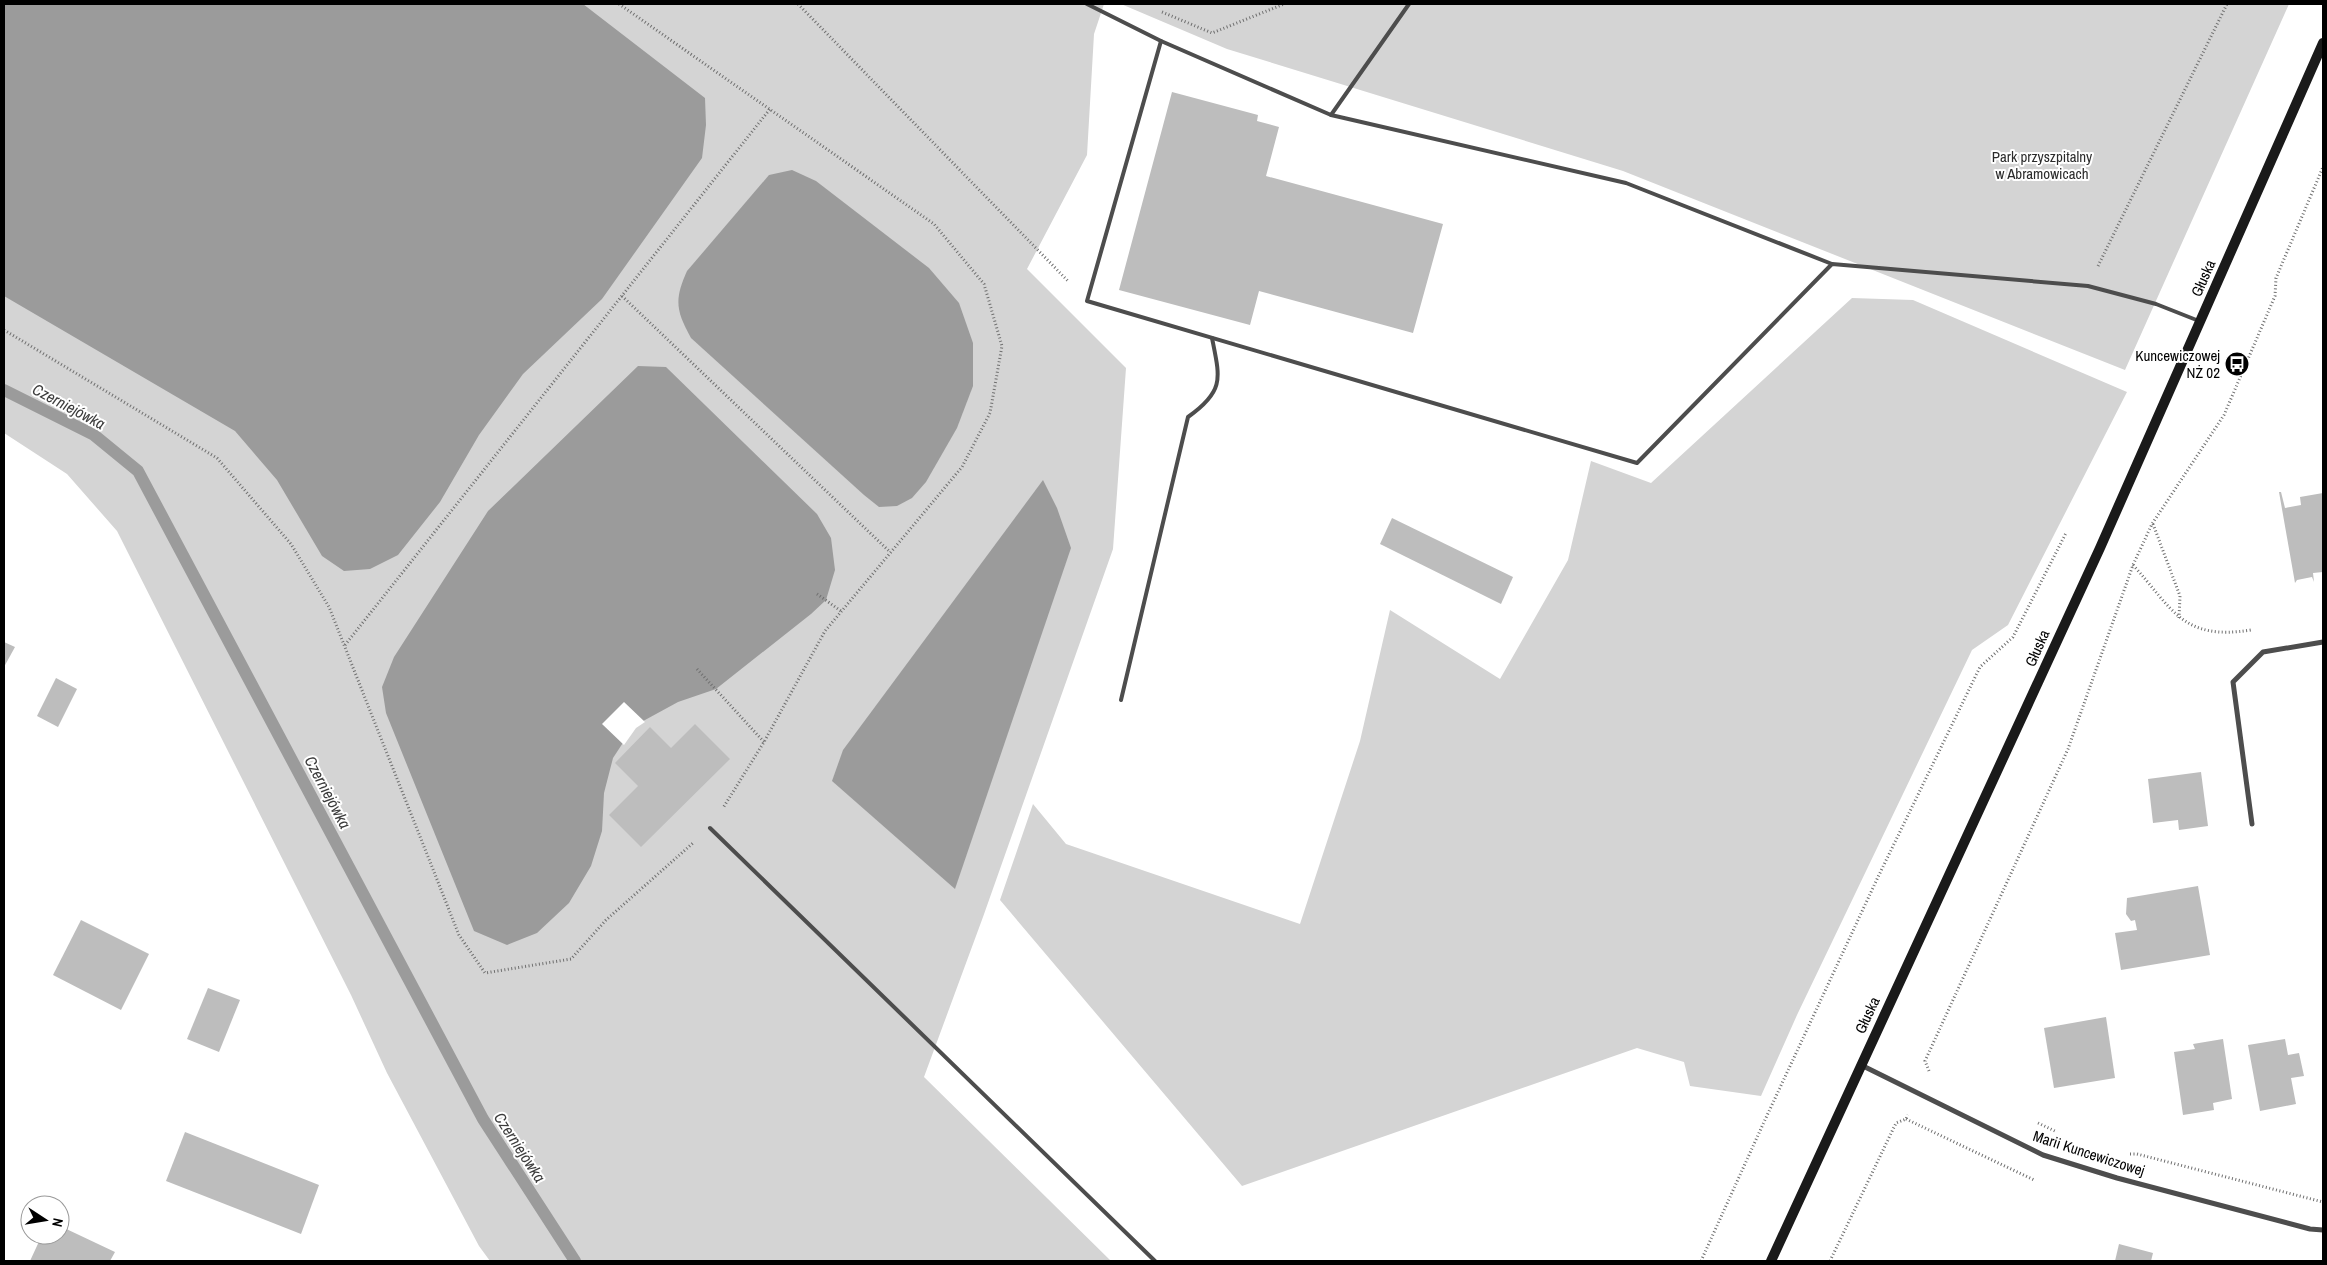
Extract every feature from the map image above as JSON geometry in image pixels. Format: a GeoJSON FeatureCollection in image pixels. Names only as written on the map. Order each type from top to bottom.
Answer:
{"type":"FeatureCollection","features":[{"type":"Feature","properties":{"kind":"street","name":"Głuska"},"geometry":{"type":"LineString","coordinates":[[1771,1261],[2100,548],[2323,44]]}},
{"type":"Feature","properties":{"kind":"street"},"geometry":{"type":"LineString","coordinates":[[2252,824],[2233,682],[2262,652],[2323,642]]}},
{"type":"Feature","properties":{"kind":"street","name":"Marii Kuncewiczowej"},"geometry":{"type":"LineString","coordinates":[[1860,1065],[2043,1155],[2117,1178],[2310,1229],[2323,1230]]}},
{"type":"Feature","properties":{"kind":"lane"},"geometry":{"type":"LineString","coordinates":[[1087,4],[1160,41],[1331,115],[1626,183],[1832,264],[2088,286],[2156,304],[2200,321]]}},
{"type":"Feature","properties":{"kind":"lane"},"geometry":{"type":"LineString","coordinates":[[1331,115],[1409,4]]}},
{"type":"Feature","properties":{"kind":"lane"},"geometry":{"type":"LineString","coordinates":[[1160,41],[1087,301],[1636,463],[1832,264]]}},
{"type":"Feature","properties":{"kind":"lane"},"geometry":{"type":"LineString","coordinates":[[1121,700],[1188,417],[1201,408],[1212,396],[1219,381],[1212,338]]}},
{"type":"Feature","properties":{"kind":"lane"},"geometry":{"type":"LineString","coordinates":[[710,828],[1155,1261]]}},
{"type":"Feature","properties":{"kind":"path"},"geometry":{"type":"LineString","coordinates":[[4,330],[217,458],[292,544],[329,607],[459,935],[485,973],[571,959],[606,920],[710,828],[764,742],[824,631],[962,468],[990,413],[1002,346],[984,284],[934,224],[619,4]]}},
{"type":"Feature","properties":{"kind":"path"},"geometry":{"type":"LineString","coordinates":[[798,4],[1087,301]]}},
{"type":"Feature","properties":{"kind":"path"},"geometry":{"type":"LineString","coordinates":[[1159,11],[1212,33],[1284,4]]}},
{"type":"Feature","properties":{"kind":"path"},"geometry":{"type":"LineString","coordinates":[[2088,286],[2226,4]]}},
{"type":"Feature","properties":{"kind":"path"},"geometry":{"type":"LineString","coordinates":[[344,646],[770,109]]}},
{"type":"Feature","properties":{"kind":"path"},"geometry":{"type":"LineString","coordinates":[[1938,1076],[1929,1071],[1925,1061],[2068,750],[2133,565],[2152,524],[2224,415],[2275,296],[2276,278],[2323,166]]}},
{"type":"Feature","properties":{"kind":"path"},"geometry":{"type":"LineString","coordinates":[[622,296],[890,552]]}},
{"type":"Feature","properties":{"kind":"path"},"geometry":{"type":"LineString","coordinates":[[2152,524],[2180,596],[2179,618]]}},
{"type":"Feature","properties":{"kind":"path"},"geometry":{"type":"LineString","coordinates":[[1702,1261],[1874,885],[1980,667],[2013,637],[2066,533]]}},
{"type":"Feature","properties":{"kind":"path"},"geometry":{"type":"LineString","coordinates":[[2133,565],[2157,591],[2169,610],[2196,627],[2221,632],[2258,629]]}},
{"type":"Feature","properties":{"kind":"path"},"geometry":{"type":"LineString","coordinates":[[817,594],[841,611]]}},
{"type":"Feature","properties":{"kind":"path"},"geometry":{"type":"LineString","coordinates":[[697,668],[764,742]]}},
{"type":"Feature","properties":{"kind":"path"},"geometry":{"type":"LineString","coordinates":[[1830,1261],[1896,1123],[1906,1119],[1929,1071]]}},
{"type":"Feature","properties":{"kind":"path"},"geometry":{"type":"LineString","coordinates":[[2037,1122],[2063,1134]]}},
{"type":"Feature","properties":{"kind":"path"},"geometry":{"type":"LineString","coordinates":[[2122,1152],[2137,1154],[2323,1202]]}},
{"type":"Feature","properties":{"kind":"green space"},"geometry":{"type":"Polygon","coordinates":[[[4,4],[1104,4],[1094,34],[1087,155],[1027,269],[1126,368],[1113,549],[983,917],[924,1077],[1111,1261],[490,1261],[479,1246],[387,1073],[351,995],[117,531],[67,474],[4,433],[4,4]]]}},
{"type":"Feature","properties":{"kind":"green space","name":"Park przyszpitalny w Abramowicach"},"geometry":{"type":"Polygon","coordinates":[[[1121,4],[2289,4],[2125,370],[1623,171],[1227,49],[1121,4]]]}},
{"type":"Feature","properties":{"kind":"green space"},"geometry":{"type":"Polygon","coordinates":[[[1852,298],[1913,300],[2127,392],[2008,625],[1972,650],[1797,1015],[1761,1096],[1690,1086],[1684,1062],[1637,1048],[1242,1186],[1000,900],[1033,804],[1066,844],[1300,924],[1360,741],[1390,610],[1500,679],[1568,560],[1591,461],[1651,483],[1852,298]]]}},
{"type":"Feature","properties":{"kind":"shaded area"},"geometry":{"type":"Polygon","coordinates":[[[4,4],[583,4],[705,98],[706,125],[702,158],[602,299],[523,374],[479,435],[440,502],[398,555],[370,569],[344,571],[322,556],[277,480],[235,431],[4,296],[4,4]]]}},
{"type":"Feature","properties":{"kind":"shaded area"},"geometry":{"type":"Polygon","coordinates":[[[792,170],[816,181],[929,268],[959,303],[973,343],[973,386],[957,428],[926,482],[912,498],[897,506],[879,507],[864,495],[691,338],[682,320],[679,298],[687,271],[769,175],[792,170]]]}},
{"type":"Feature","properties":{"kind":"shaded area"},"geometry":{"type":"Polygon","coordinates":[[[638,366],[666,367],[817,514],[831,538],[835,570],[826,600],[716,689],[678,702],[634,726],[613,758],[604,793],[602,831],[591,866],[569,903],[537,933],[507,945],[474,931],[386,713],[382,687],[394,657],[488,511],[638,366]]]}},
{"type":"Feature","properties":{"kind":"shaded area"},"geometry":{"type":"Polygon","coordinates":[[[1043,480],[1057,508],[1071,548],[955,889],[832,781],[843,750],[1043,480]]]}},
{"type":"Feature","properties":{"kind":"pier"},"geometry":{"type":"Polygon","coordinates":[[[624,702],[645,722],[636,728],[624,745],[602,724],[624,702]]]}},
{"type":"Feature","properties":{"kind":"building"},"geometry":{"type":"Polygon","coordinates":[[[1172,92],[1258,115],[1257,121],[1279,127],[1266,176],[1443,224],[1413,333],[1259,291],[1250,325],[1119,290],[1172,92]]]}},
{"type":"Feature","properties":{"kind":"building"},"geometry":{"type":"Polygon","coordinates":[[[2279,492],[2281,492],[2285,508],[2301,505],[2300,497],[2323,493],[2323,572],[2313,573],[2314,582],[2312,577],[2297,580],[2295,583],[2279,492]]]}},
{"type":"Feature","properties":{"kind":"building"},"geometry":{"type":"Polygon","coordinates":[[[1392,518],[1513,577],[1501,604],[1380,544],[1392,518]]]}},
{"type":"Feature","properties":{"kind":"building"},"geometry":{"type":"Polygon","coordinates":[[[4,642],[15,647],[4,667],[4,642]]]}},
{"type":"Feature","properties":{"kind":"building"},"geometry":{"type":"Polygon","coordinates":[[[56,678],[77,689],[58,727],[37,716],[56,678]]]}},
{"type":"Feature","properties":{"kind":"building"},"geometry":{"type":"Polygon","coordinates":[[[695,724],[730,759],[641,847],[609,815],[638,786],[615,763],[650,727],[671,748],[695,724]]]}},
{"type":"Feature","properties":{"kind":"building"},"geometry":{"type":"Polygon","coordinates":[[[2201,772],[2208,826],[2179,830],[2178,820],[2153,823],[2148,779],[2201,772]]]}},
{"type":"Feature","properties":{"kind":"building"},"geometry":{"type":"Polygon","coordinates":[[[2198,886],[2210,955],[2121,970],[2115,933],[2137,930],[2135,920],[2131,921],[2126,914],[2127,898],[2198,886]]]}},
{"type":"Feature","properties":{"kind":"building"},"geometry":{"type":"Polygon","coordinates":[[[81,920],[149,954],[121,1010],[53,975],[81,920]]]}},
{"type":"Feature","properties":{"kind":"building"},"geometry":{"type":"Polygon","coordinates":[[[208,988],[240,1000],[219,1052],[187,1039],[208,988]]]}},
{"type":"Feature","properties":{"kind":"building"},"geometry":{"type":"Polygon","coordinates":[[[2106,1017],[2115,1078],[2054,1088],[2044,1028],[2106,1017]]]}},
{"type":"Feature","properties":{"kind":"building"},"geometry":{"type":"Polygon","coordinates":[[[2223,1039],[2232,1099],[2213,1103],[2214,1110],[2183,1115],[2174,1052],[2195,1049],[2193,1044],[2223,1039]]]}},
{"type":"Feature","properties":{"kind":"building"},"geometry":{"type":"Polygon","coordinates":[[[2285,1039],[2288,1055],[2299,1053],[2304,1076],[2291,1078],[2296,1104],[2260,1111],[2248,1045],[2285,1039]]]}},
{"type":"Feature","properties":{"kind":"building"},"geometry":{"type":"Polygon","coordinates":[[[185,1132],[319,1185],[301,1234],[166,1181],[185,1132]]]}},
{"type":"Feature","properties":{"kind":"building"},"geometry":{"type":"Polygon","coordinates":[[[70,1231],[115,1252],[110,1261],[30,1261],[37,1245],[70,1245],[70,1231]]]}},
{"type":"Feature","properties":{"kind":"building"},"geometry":{"type":"Polygon","coordinates":[[[2119,1244],[2153,1253],[2151,1261],[2115,1261],[2119,1244]]]}},
{"type":"Feature","properties":{"kind":"waterway","name":"Czerniejówka"},"geometry":{"type":"LineString","coordinates":[[4,390],[94,435],[138,471],[483,1119],[575,1261]]}},
{"type":"Feature","properties":{"kind":"place","name":"Kuncewiczowej NŻ 02"},"geometry":{"type":"Point","coordinates":[2237,364]}}]}
